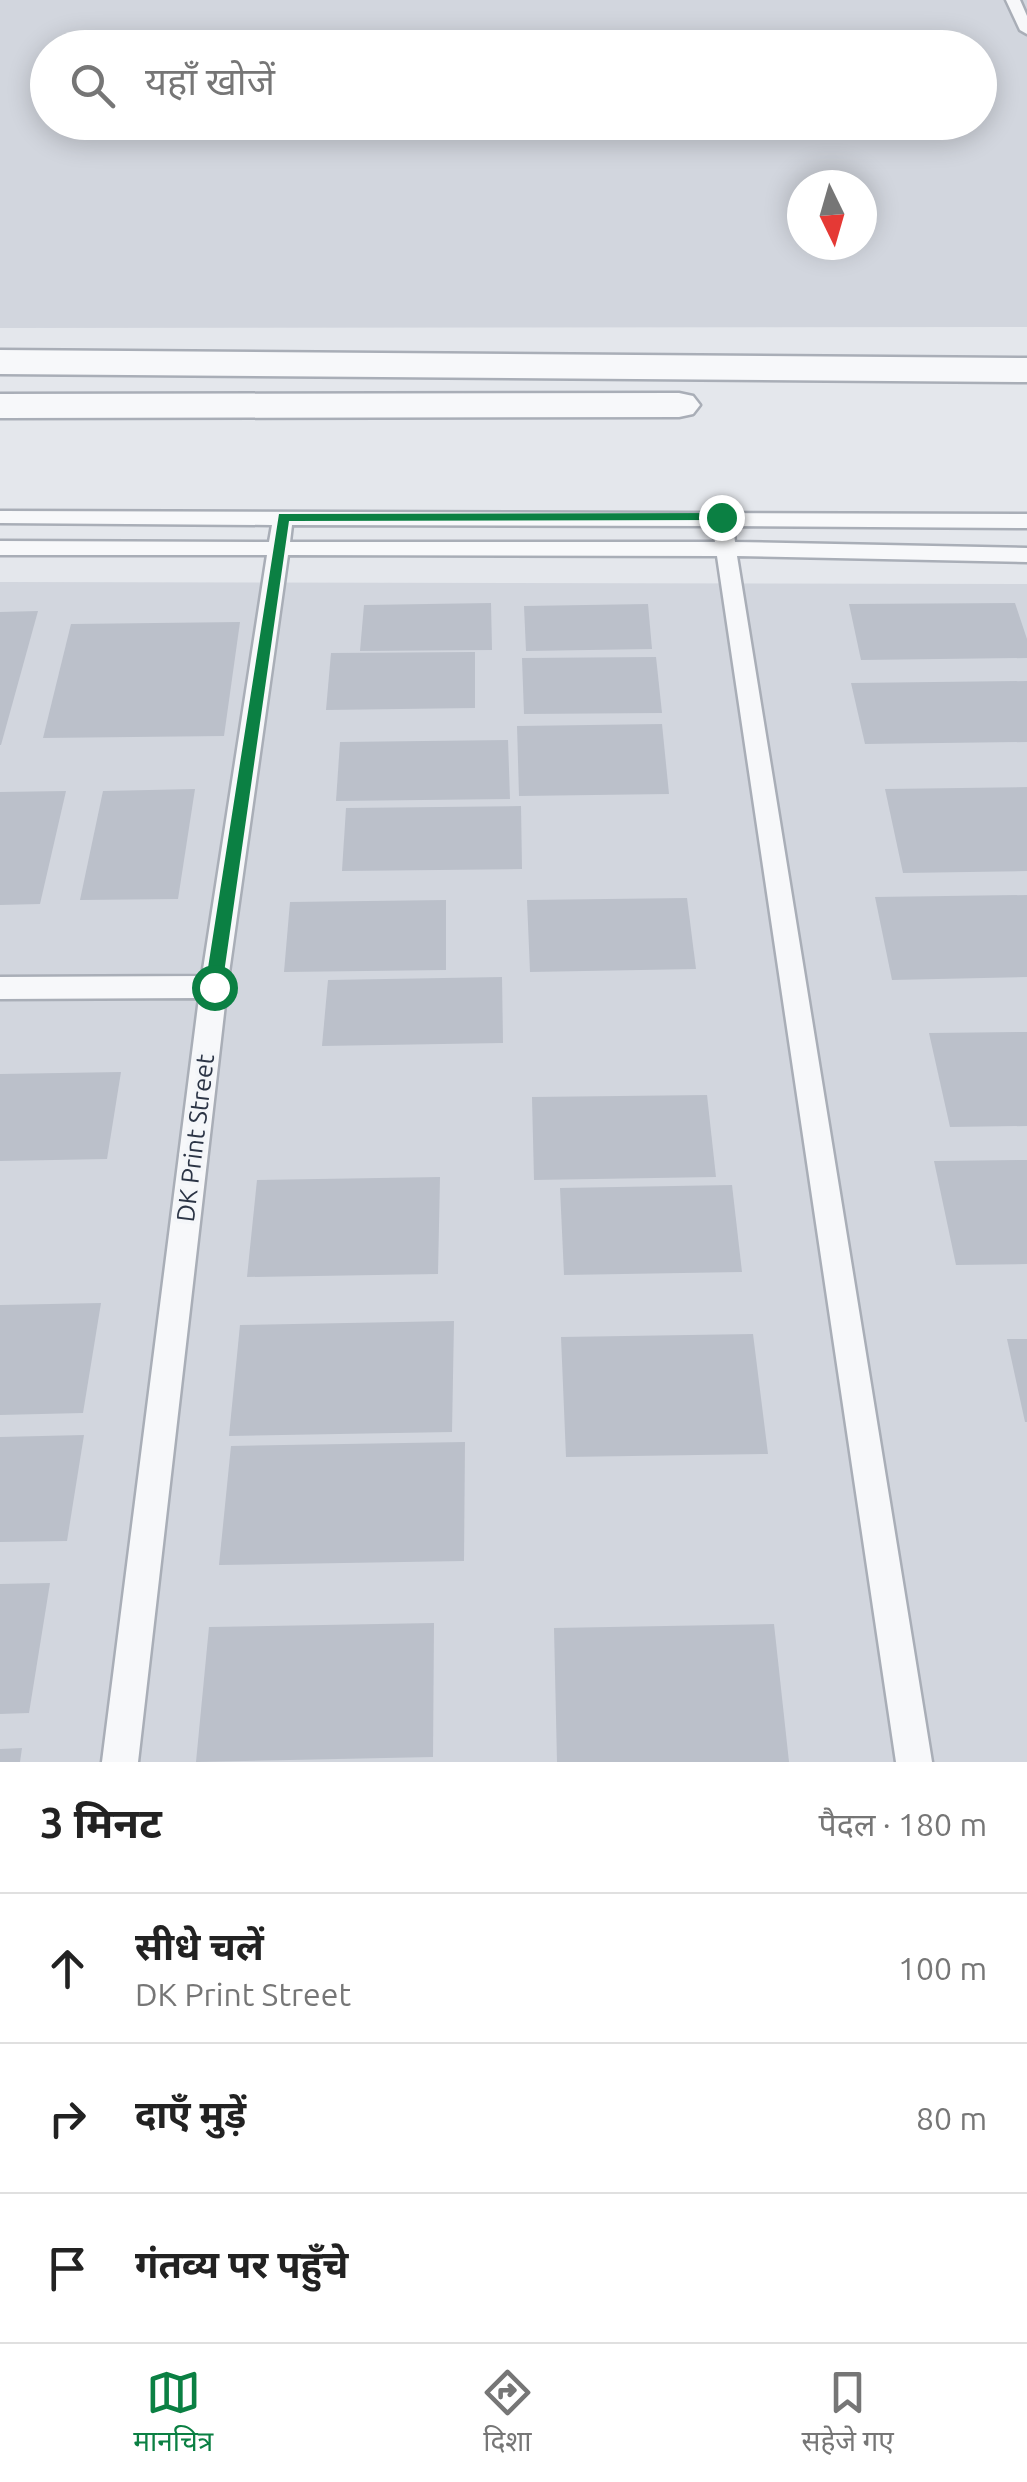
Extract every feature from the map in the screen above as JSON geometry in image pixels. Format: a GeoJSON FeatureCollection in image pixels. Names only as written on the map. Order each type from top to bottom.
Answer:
{"type":"FeatureCollection","features":[{"type":"Feature","properties":{"kind":"street"},"geometry":{"type":"LineString","coordinates":[[0,362],[1027,370]]}},
{"type":"Feature","properties":{"kind":"street"},"geometry":{"type":"LineString","coordinates":[[0,406],[1027,404]]}},
{"type":"Feature","properties":{"kind":"lane"},"geometry":{"type":"LineString","coordinates":[[1013,0],[1027,30]]}},
{"type":"Feature","properties":{"kind":"lane"},"geometry":{"type":"LineString","coordinates":[[0,516],[1027,521]]}},
{"type":"Feature","properties":{"kind":"lane","name":"DK Print Street"},"geometry":{"type":"LineString","coordinates":[[120,1762],[214,987],[283,516]]}},
{"type":"Feature","properties":{"kind":"lane"},"geometry":{"type":"LineString","coordinates":[[721,517],[914,1762]]}},
{"type":"Feature","properties":{"kind":"lane"},"geometry":{"type":"LineString","coordinates":[[0,548],[726,549],[1027,555]]}},
{"type":"Feature","properties":{"kind":"lane"},"geometry":{"type":"LineString","coordinates":[[0,988],[214,987]]}},
{"type":"Feature","properties":{"kind":"shaded area"},"geometry":{"type":"Polygon","coordinates":[[[0,0],[1027,0],[1027,327],[0,328],[0,0]]]}},
{"type":"Feature","properties":{"kind":"shaded area"},"geometry":{"type":"Polygon","coordinates":[[[0,582],[1027,584],[1027,1762],[0,1762],[0,582]]]}},
{"type":"Feature","properties":{"kind":"building"},"geometry":{"type":"Polygon","coordinates":[[[491,603],[492,650],[360,651],[364,605],[491,603]]]}},
{"type":"Feature","properties":{"kind":"building"},"geometry":{"type":"Polygon","coordinates":[[[1015,603],[1027,639],[1027,658],[861,660],[849,604],[1015,603]]]}},
{"type":"Feature","properties":{"kind":"building"},"geometry":{"type":"Polygon","coordinates":[[[648,604],[652,649],[526,651],[524,606],[648,604]]]}},
{"type":"Feature","properties":{"kind":"building"},"geometry":{"type":"Polygon","coordinates":[[[38,611],[1,745],[0,745],[0,612],[38,611]]]}},
{"type":"Feature","properties":{"kind":"building"},"geometry":{"type":"Polygon","coordinates":[[[240,622],[224,736],[43,738],[71,624],[240,622]]]}},
{"type":"Feature","properties":{"kind":"building"},"geometry":{"type":"Polygon","coordinates":[[[475,652],[475,708],[326,710],[331,653],[475,652]]]}},
{"type":"Feature","properties":{"kind":"building"},"geometry":{"type":"Polygon","coordinates":[[[656,657],[662,713],[524,714],[522,658],[656,657]]]}},
{"type":"Feature","properties":{"kind":"building"},"geometry":{"type":"Polygon","coordinates":[[[1027,681],[1027,742],[865,744],[851,683],[1027,681]]]}},
{"type":"Feature","properties":{"kind":"building"},"geometry":{"type":"Polygon","coordinates":[[[662,724],[669,794],[519,796],[517,726],[662,724]]]}},
{"type":"Feature","properties":{"kind":"building"},"geometry":{"type":"Polygon","coordinates":[[[508,740],[510,799],[336,801],[340,742],[508,740]]]}},
{"type":"Feature","properties":{"kind":"building"},"geometry":{"type":"Polygon","coordinates":[[[1027,787],[1027,871],[903,873],[885,789],[1027,787]]]}},
{"type":"Feature","properties":{"kind":"building"},"geometry":{"type":"Polygon","coordinates":[[[195,789],[178,899],[80,900],[103,791],[195,789]]]}},
{"type":"Feature","properties":{"kind":"building"},"geometry":{"type":"Polygon","coordinates":[[[66,791],[40,904],[0,905],[0,792],[66,791]]]}},
{"type":"Feature","properties":{"kind":"building"},"geometry":{"type":"Polygon","coordinates":[[[521,806],[522,869],[342,871],[346,808],[521,806]]]}},
{"type":"Feature","properties":{"kind":"building"},"geometry":{"type":"Polygon","coordinates":[[[1027,895],[1027,977],[892,980],[875,897],[1027,895]]]}},
{"type":"Feature","properties":{"kind":"building"},"geometry":{"type":"Polygon","coordinates":[[[687,898],[696,969],[530,972],[527,900],[687,898]]]}},
{"type":"Feature","properties":{"kind":"building"},"geometry":{"type":"Polygon","coordinates":[[[446,900],[446,970],[284,972],[290,902],[446,900]]]}},
{"type":"Feature","properties":{"kind":"building"},"geometry":{"type":"Polygon","coordinates":[[[502,977],[503,1043],[322,1046],[328,980],[502,977]]]}},
{"type":"Feature","properties":{"kind":"building"},"geometry":{"type":"Polygon","coordinates":[[[1027,1032],[1027,1126],[950,1127],[929,1033],[1027,1032]]]}},
{"type":"Feature","properties":{"kind":"building"},"geometry":{"type":"Polygon","coordinates":[[[121,1072],[107,1159],[0,1161],[0,1074],[121,1072]]]}},
{"type":"Feature","properties":{"kind":"building"},"geometry":{"type":"Polygon","coordinates":[[[707,1095],[716,1177],[534,1180],[532,1097],[707,1095]]]}},
{"type":"Feature","properties":{"kind":"building"},"geometry":{"type":"Polygon","coordinates":[[[1027,1160],[1027,1264],[956,1265],[934,1161],[1027,1160]]]}},
{"type":"Feature","properties":{"kind":"building"},"geometry":{"type":"Polygon","coordinates":[[[440,1177],[438,1274],[247,1277],[257,1180],[440,1177]]]}},
{"type":"Feature","properties":{"kind":"building"},"geometry":{"type":"Polygon","coordinates":[[[732,1185],[742,1272],[564,1275],[560,1188],[732,1185]]]}},
{"type":"Feature","properties":{"kind":"building"},"geometry":{"type":"Polygon","coordinates":[[[101,1303],[83,1413],[0,1415],[0,1305],[101,1303]]]}},
{"type":"Feature","properties":{"kind":"building"},"geometry":{"type":"Polygon","coordinates":[[[454,1321],[452,1432],[229,1436],[240,1325],[454,1321]]]}},
{"type":"Feature","properties":{"kind":"building"},"geometry":{"type":"Polygon","coordinates":[[[753,1334],[768,1454],[566,1457],[561,1337],[753,1334]]]}},
{"type":"Feature","properties":{"kind":"building"},"geometry":{"type":"Polygon","coordinates":[[[1007,1339],[1027,1339],[1027,1422],[1025,1422],[1007,1339]]]}},
{"type":"Feature","properties":{"kind":"building"},"geometry":{"type":"Polygon","coordinates":[[[84,1435],[67,1541],[0,1542],[0,1437],[84,1435]]]}},
{"type":"Feature","properties":{"kind":"building"},"geometry":{"type":"Polygon","coordinates":[[[465,1442],[464,1561],[219,1565],[231,1446],[465,1442]]]}},
{"type":"Feature","properties":{"kind":"building"},"geometry":{"type":"Polygon","coordinates":[[[50,1583],[29,1713],[0,1714],[0,1584],[50,1583]]]}},
{"type":"Feature","properties":{"kind":"building"},"geometry":{"type":"Polygon","coordinates":[[[434,1623],[433,1757],[196,1762],[209,1627],[434,1623]]]}},
{"type":"Feature","properties":{"kind":"building"},"geometry":{"type":"Polygon","coordinates":[[[774,1624],[789,1762],[557,1762],[554,1628],[774,1624]]]}},
{"type":"Feature","properties":{"kind":"building"},"geometry":{"type":"Polygon","coordinates":[[[22,1748],[20,1762],[0,1762],[0,1749],[22,1748]]]}},
{"type":"Feature","properties":{"kind":"route"},"geometry":{"type":"LineString","coordinates":[[214,987],[283,516],[721,517]]}}]}
